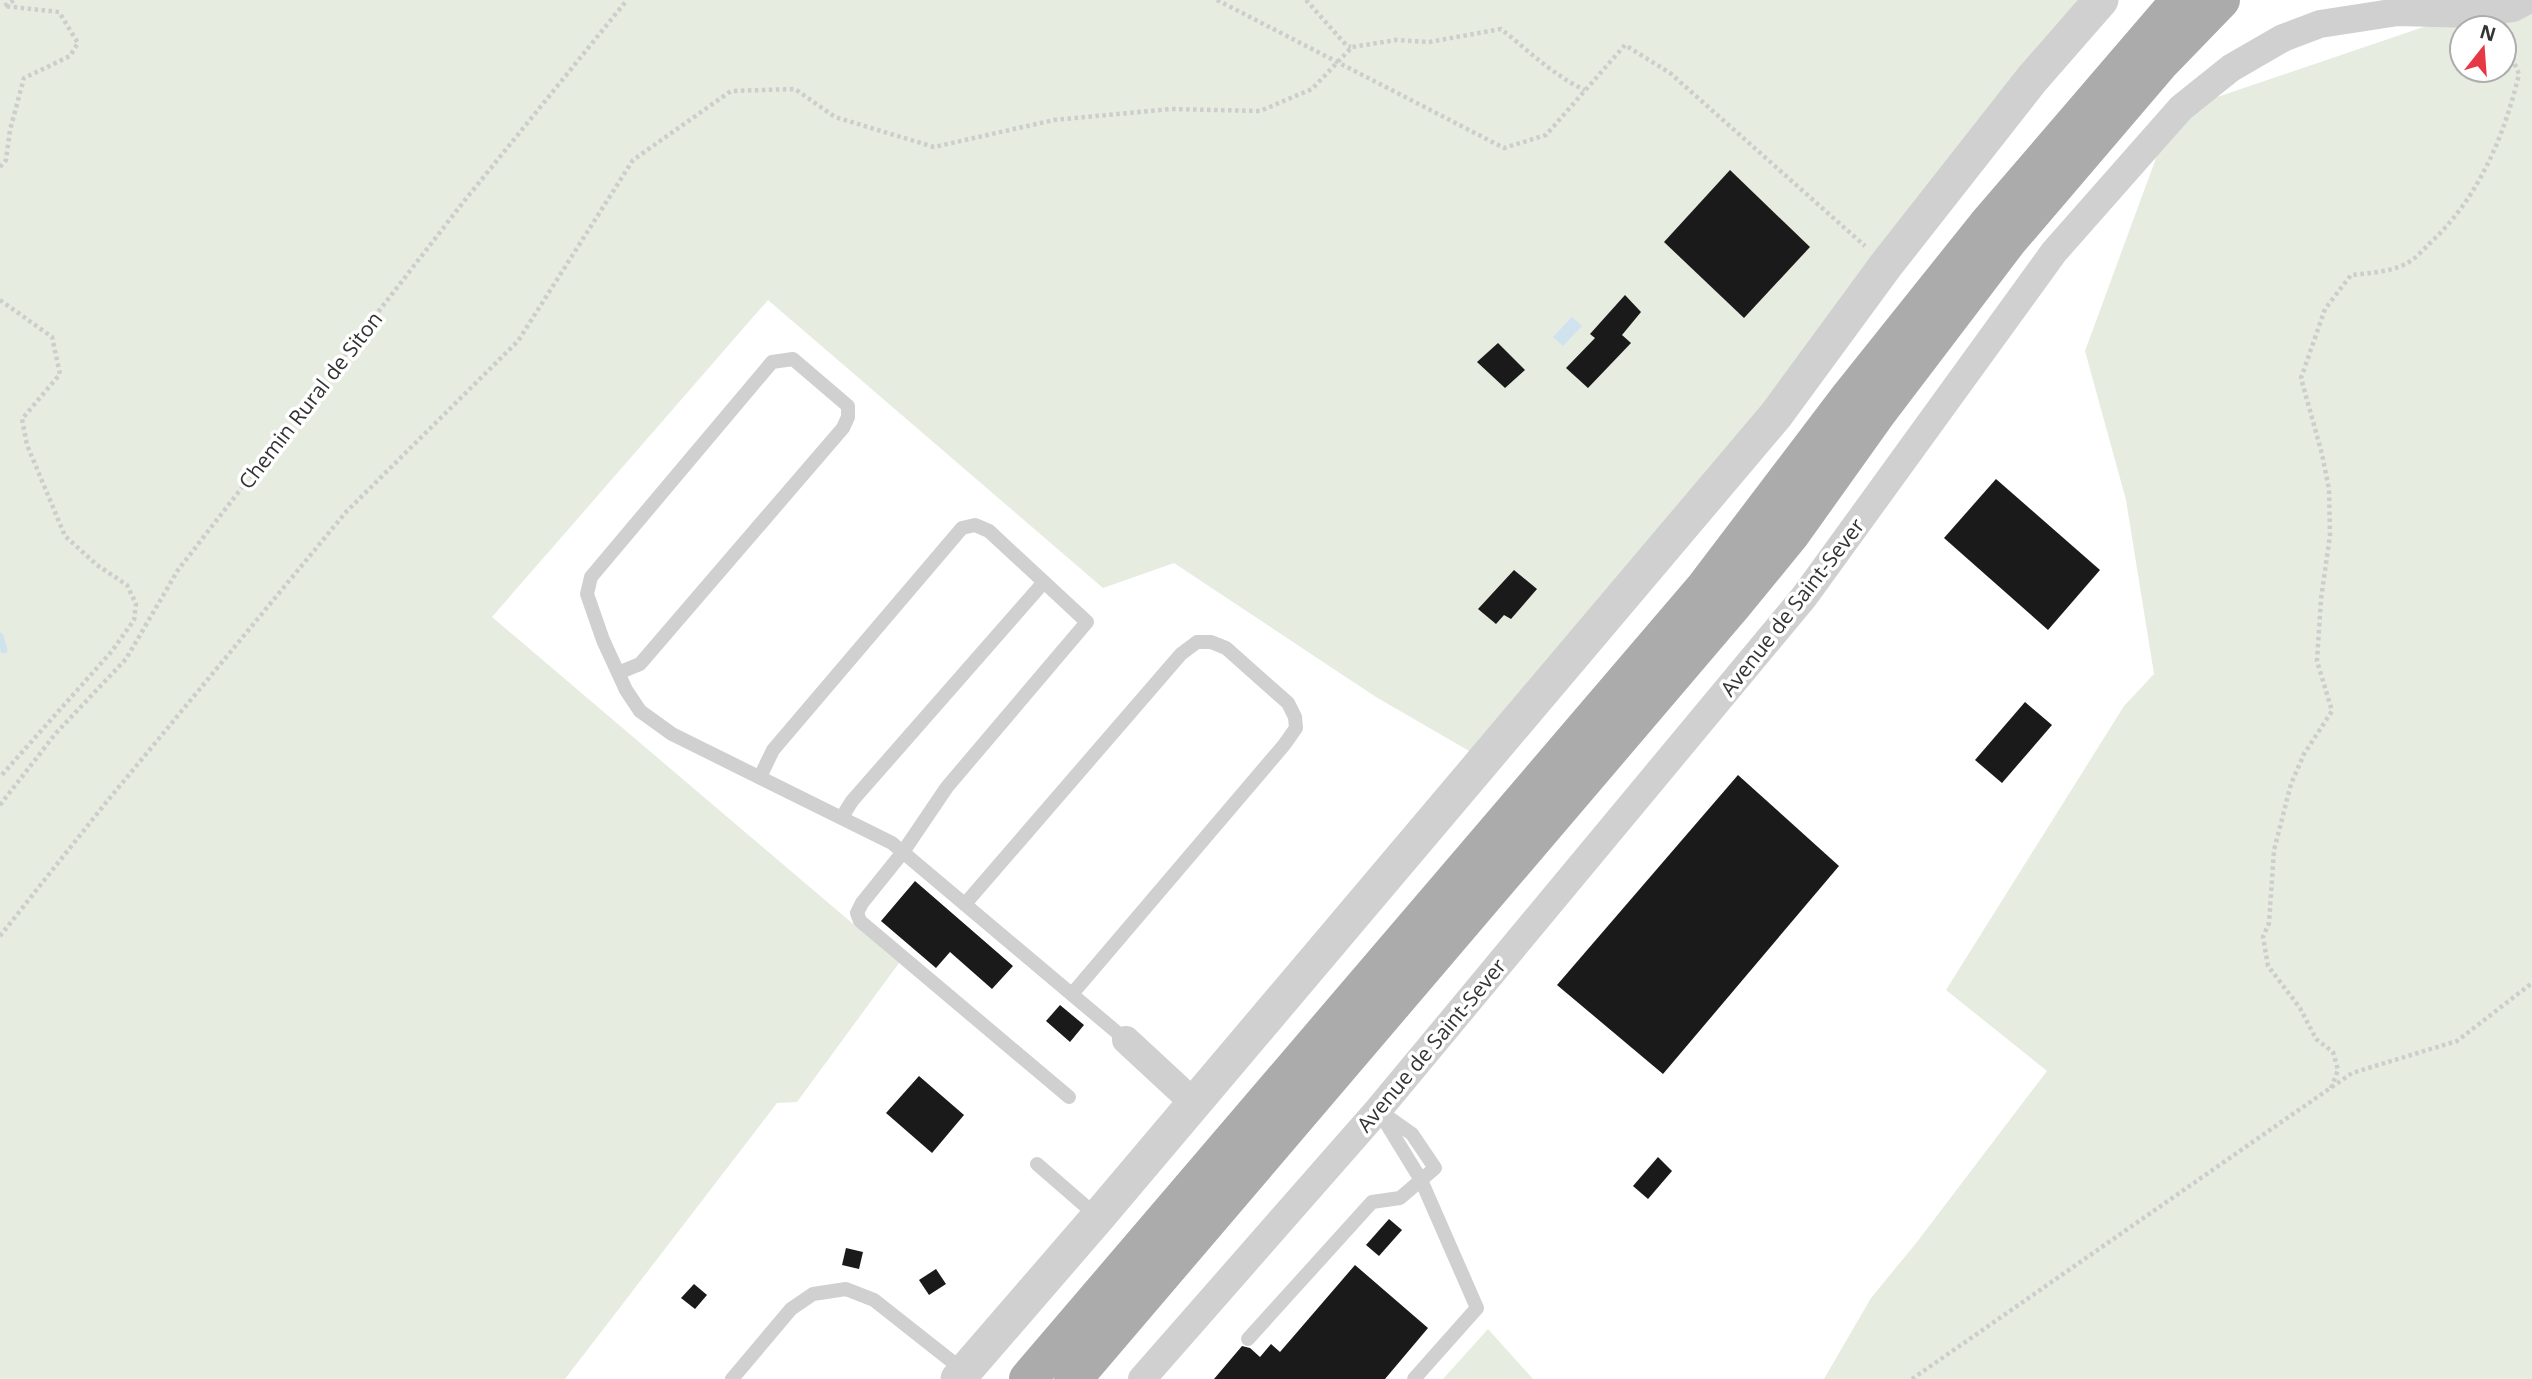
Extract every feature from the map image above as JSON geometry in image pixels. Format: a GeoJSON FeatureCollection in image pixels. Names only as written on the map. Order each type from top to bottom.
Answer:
{"type":"FeatureCollection","features":[{"type":"Feature","properties":{"kind":"main road"},"geometry":{"type":"LineString","coordinates":[[1028,1379],[1705,587],[1850,396],[1986,226],[2180,0]]}},
{"type":"Feature","properties":{"kind":"main road"},"geometry":{"type":"LineString","coordinates":[[1073,1379],[1732,605],[1791,534],[1878,412],[2008,241],[2161,62],[2221,0]]}},
{"type":"Feature","properties":{"kind":"street"},"geometry":{"type":"LineString","coordinates":[[961,1375],[1098,1217],[1776,415],[1886,265],[2032,79],[2101,0]]}},
{"type":"Feature","properties":{"kind":"street","name":"Avenue de Saint-Sever"},"geometry":{"type":"LineString","coordinates":[[1142,1379],[1378,1110],[1804,597],[2054,252],[2181,108],[2231,68],[2283,38],[2320,24],[2398,12],[2474,14],[2513,8],[2528,0]]}},
{"type":"Feature","properties":{"kind":"street"},"geometry":{"type":"LineString","coordinates":[[1126,1040],[1194,1103]]}},
{"type":"Feature","properties":{"kind":"lane"},"geometry":{"type":"LineString","coordinates":[[618,673],[639,664],[843,428],[848,416],[848,406],[793,359],[772,362],[592,577],[587,594],[618,673],[640,710],[656,724],[892,843],[1126,1040]]}},
{"type":"Feature","properties":{"kind":"lane"},"geometry":{"type":"LineString","coordinates":[[760,777],[773,750],[962,528],[975,525],[989,531],[1087,622],[947,787],[903,852],[857,912],[860,921],[1069,1097]]}},
{"type":"Feature","properties":{"kind":"lane"},"geometry":{"type":"LineString","coordinates":[[842,817],[852,801],[1044,582]]}},
{"type":"Feature","properties":{"kind":"lane"},"geometry":{"type":"LineString","coordinates":[[965,904],[1181,654],[1197,642],[1211,642],[1226,648],[1288,704],[1295,717],[1296,728],[1072,994]]}},
{"type":"Feature","properties":{"kind":"lane"},"geometry":{"type":"LineString","coordinates":[[1378,1110],[1421,1180],[1477,1308],[1414,1379]]}},
{"type":"Feature","properties":{"kind":"lane"},"geometry":{"type":"LineString","coordinates":[[1038,1164],[1098,1217]]}},
{"type":"Feature","properties":{"kind":"lane"},"geometry":{"type":"LineString","coordinates":[[1248,1339],[1372,1202],[1400,1198],[1421,1180]]}},
{"type":"Feature","properties":{"kind":"lane"},"geometry":{"type":"LineString","coordinates":[[732,1379],[791,1310],[813,1294],[846,1289],[874,1300],[961,1375]]}},
{"type":"Feature","properties":{"kind":"path"},"geometry":{"type":"LineString","coordinates":[[0,167],[6,160],[10,130],[24,78],[70,56],[78,43],[59,12],[4,6],[14,0]]}},
{"type":"Feature","properties":{"kind":"path","name":"Chemin Rural de Siton"},"geometry":{"type":"LineString","coordinates":[[0,804],[55,733],[126,659],[178,570],[465,200],[627,0]]}},
{"type":"Feature","properties":{"kind":"path"},"geometry":{"type":"LineString","coordinates":[[1217,0],[1504,148],[1546,135],[1625,45],[1670,73],[1886,265]]}},
{"type":"Feature","properties":{"kind":"path"},"geometry":{"type":"LineString","coordinates":[[1306,0],[1347,46],[1352,47],[1396,40],[1429,42],[1501,29],[1561,79],[1585,90]]}},
{"type":"Feature","properties":{"kind":"path"},"geometry":{"type":"LineString","coordinates":[[0,936],[104,805],[346,512],[517,341],[633,160],[731,91],[795,89],[835,117],[934,147],[1054,120],[1171,108],[1260,111],[1312,89],[1352,47]]}},
{"type":"Feature","properties":{"kind":"path"},"geometry":{"type":"LineString","coordinates":[[2331,1088],[2338,1070],[2333,1052],[2316,1039],[2300,1008],[2268,967],[2263,937],[2269,923],[2274,850],[2291,784],[2304,754],[2332,711],[2317,661],[2321,599],[2330,536],[2329,489],[2301,377],[2325,309],[2351,275],[2383,271],[2409,262],[2448,227],[2496,150],[2516,84]]}},
{"type":"Feature","properties":{"kind":"path"},"geometry":{"type":"LineString","coordinates":[[0,300],[52,338],[60,374],[22,419],[27,446],[65,536],[97,565],[127,584],[136,604],[134,620],[112,651],[0,777]]}},
{"type":"Feature","properties":{"kind":"path"},"geometry":{"type":"LineString","coordinates":[[1912,1379],[2352,1073],[2457,1041],[2532,983]]}},
{"type":"Feature","properties":{"kind":"shaded area"},"geometry":{"type":"Polygon","coordinates":[[[0,0],[2110,0],[1476,755],[1376,697],[1174,563],[1103,588],[768,300],[492,617],[899,963],[797,1102],[777,1103],[565,1379],[0,1379],[0,0]]]}},
{"type":"Feature","properties":{"kind":"shaded area"},"geometry":{"type":"Polygon","coordinates":[[[2503,0],[2532,0],[2532,1379],[1824,1379],[1871,1298],[2047,1071],[1946,990],[2124,706],[2154,674],[2126,500],[2085,351],[2173,112],[2448,19],[2448,84],[2518,84],[2518,14],[2462,14],[2503,0]]]}},
{"type":"Feature","properties":{"kind":"shaded area"},"geometry":{"type":"Polygon","coordinates":[[[1488,1329],[1533,1379],[1443,1379],[1488,1329]]]}},
{"type":"Feature","properties":{"kind":"water"},"geometry":{"type":"Polygon","coordinates":[[[1572,317],[1582,326],[1563,346],[1553,337],[1572,317]]]}},
{"type":"Feature","properties":{"kind":"building"},"geometry":{"type":"Polygon","coordinates":[[[1730,170],[1810,247],[1744,318],[1664,242],[1730,170]]]}},
{"type":"Feature","properties":{"kind":"building"},"geometry":{"type":"Polygon","coordinates":[[[1625,295],[1641,312],[1622,335],[1631,343],[1588,388],[1566,368],[1595,338],[1590,334],[1625,295]]]}},
{"type":"Feature","properties":{"kind":"building"},"geometry":{"type":"Polygon","coordinates":[[[1498,343],[1525,370],[1505,388],[1477,362],[1498,343]]]}},
{"type":"Feature","properties":{"kind":"building"},"geometry":{"type":"Polygon","coordinates":[[[1996,479],[2100,570],[2048,630],[1944,538],[1996,479]]]}},
{"type":"Feature","properties":{"kind":"building"},"geometry":{"type":"Polygon","coordinates":[[[1514,570],[1537,589],[1511,619],[1504,615],[1496,624],[1478,609],[1514,570]]]}},
{"type":"Feature","properties":{"kind":"building"},"geometry":{"type":"Polygon","coordinates":[[[2025,702],[2052,725],[2002,783],[1975,760],[2025,702]]]}},
{"type":"Feature","properties":{"kind":"building"},"geometry":{"type":"Polygon","coordinates":[[[1738,775],[1839,866],[1663,1074],[1557,985],[1738,775]]]}},
{"type":"Feature","properties":{"kind":"building"},"geometry":{"type":"Polygon","coordinates":[[[915,881],[1013,966],[992,989],[950,952],[936,968],[881,921],[915,881]]]}},
{"type":"Feature","properties":{"kind":"building"},"geometry":{"type":"Polygon","coordinates":[[[1060,1005],[1084,1025],[1070,1042],[1046,1021],[1060,1005]]]}},
{"type":"Feature","properties":{"kind":"building"},"geometry":{"type":"Polygon","coordinates":[[[919,1076],[964,1115],[932,1153],[886,1113],[919,1076]]]}},
{"type":"Feature","properties":{"kind":"building"},"geometry":{"type":"Polygon","coordinates":[[[1658,1157],[1672,1171],[1648,1199],[1633,1186],[1658,1157]]]}},
{"type":"Feature","properties":{"kind":"building"},"geometry":{"type":"Polygon","coordinates":[[[1389,1219],[1402,1230],[1379,1256],[1366,1245],[1389,1219]]]}},
{"type":"Feature","properties":{"kind":"building"},"geometry":{"type":"Polygon","coordinates":[[[846,1248],[863,1252],[859,1269],[842,1265],[846,1248]]]}},
{"type":"Feature","properties":{"kind":"building"},"geometry":{"type":"Polygon","coordinates":[[[1355,1265],[1428,1328],[1385,1379],[1214,1379],[1242,1346],[1250,1348],[1260,1357],[1271,1344],[1280,1352],[1355,1265]]]}},
{"type":"Feature","properties":{"kind":"building"},"geometry":{"type":"Polygon","coordinates":[[[936,1269],[946,1284],[929,1295],[919,1280],[936,1269]]]}},
{"type":"Feature","properties":{"kind":"building"},"geometry":{"type":"Polygon","coordinates":[[[694,1284],[707,1295],[695,1309],[681,1298],[694,1284]]]}},
{"type":"Feature","properties":{"kind":"waterway"},"geometry":{"type":"LineString","coordinates":[[0,636],[4,650]]}}]}
